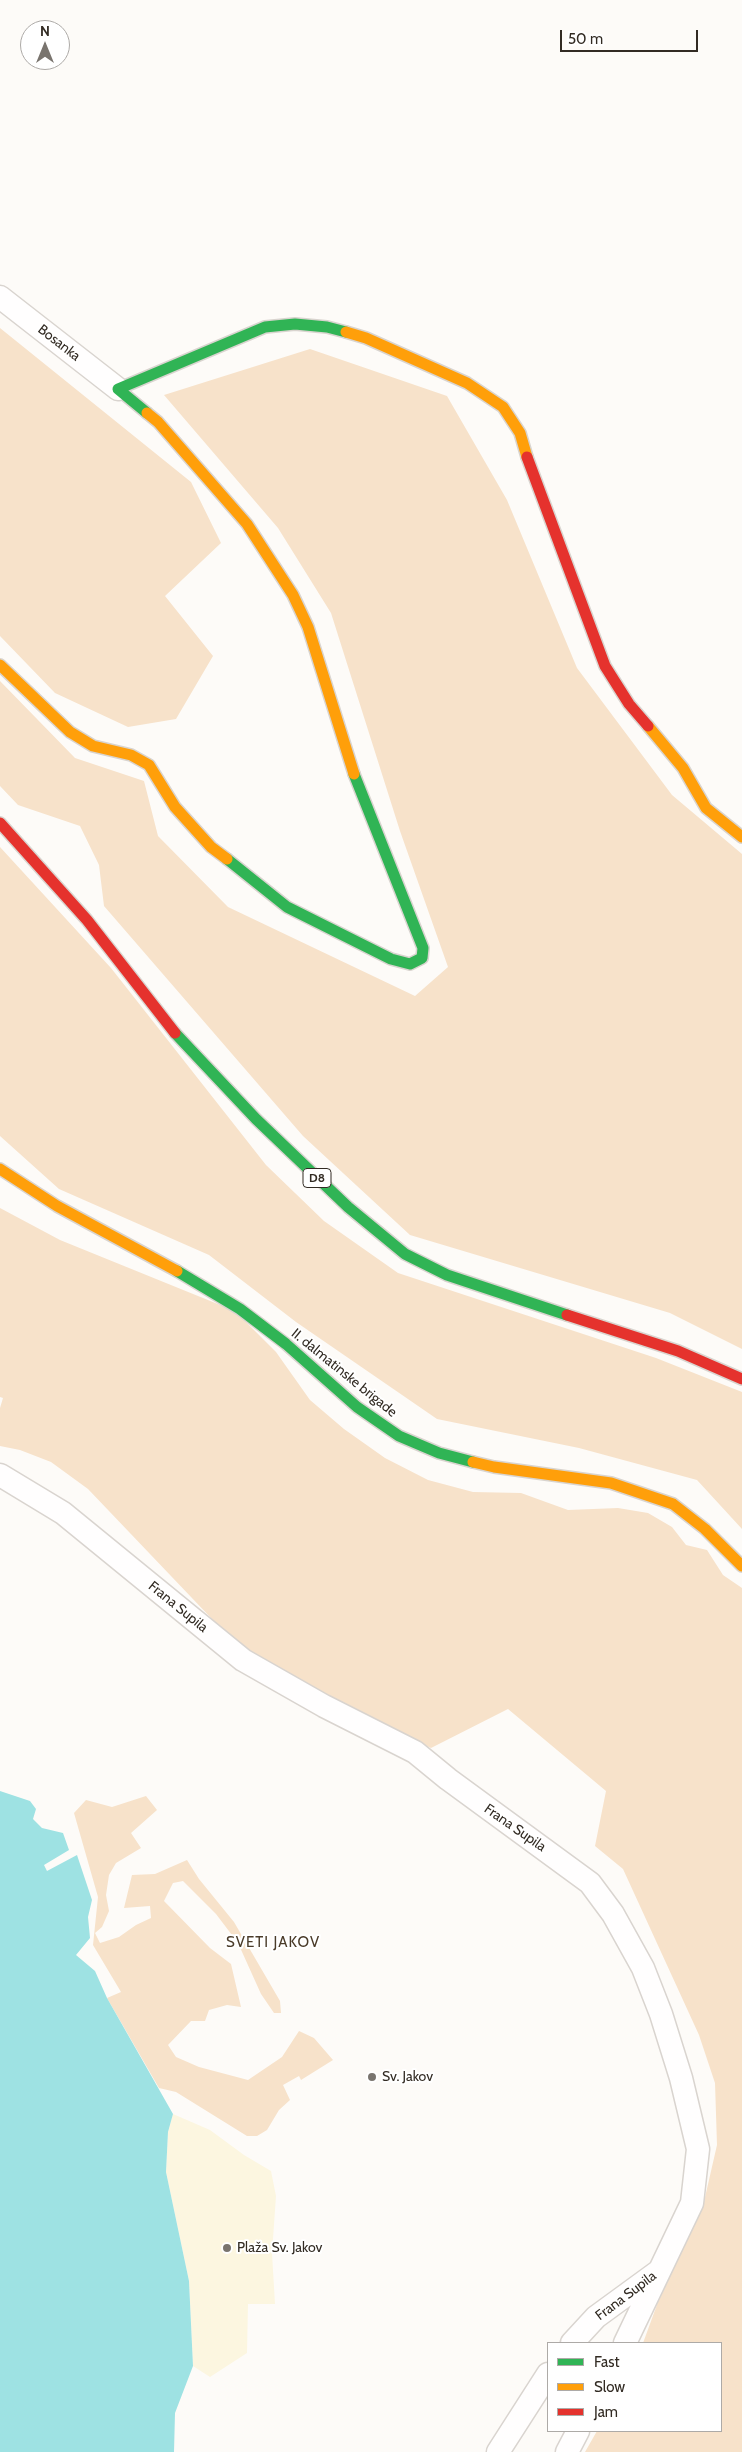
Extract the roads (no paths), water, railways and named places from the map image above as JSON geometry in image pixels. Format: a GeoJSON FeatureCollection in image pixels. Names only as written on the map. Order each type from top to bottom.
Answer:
{"type":"FeatureCollection","features":[{"type":"Feature","properties":{"kind":"street","name":"Bosanka"},"geometry":{"type":"LineString","coordinates":[[0,298],[118,389]]}},
{"type":"Feature","properties":{"kind":"street"},"geometry":{"type":"LineString","coordinates":[[0,665],[70,732],[93,746],[131,755],[149,765],[176,807],[211,847],[287,907],[391,960],[410,964],[422,958],[423,948],[355,780],[308,627],[293,595],[247,524],[158,422],[118,389],[265,327],[295,324],[327,327],[366,338],[467,383],[503,408],[520,433],[528,460],[605,666],[629,704],[683,768],[706,808],[742,837]]}},
{"type":"Feature","properties":{"kind":"street","name":"D8"},"geometry":{"type":"LineString","coordinates":[[0,823],[87,920],[174,1032],[256,1119],[348,1207],[405,1254],[447,1275],[678,1351],[742,1379]]}},
{"type":"Feature","properties":{"kind":"street","name":"II. dalmatinske brigade"},"geometry":{"type":"LineString","coordinates":[[0,1169],[57,1206],[162,1262],[240,1309],[286,1344],[357,1407],[399,1436],[439,1453],[494,1467],[611,1482],[674,1504],[704,1529],[742,1566]]}},
{"type":"Feature","properties":{"kind":"street","name":"Frana Supila"},"geometry":{"type":"LineString","coordinates":[[0,1475],[63,1513],[243,1660],[324,1706],[416,1752],[448,1779],[590,1883],[613,1914],[643,1968],[661,2014],[681,2078],[698,2149],[692,2203],[660,2271],[596,2317],[573,2342]]}},
{"type":"Feature","properties":{"kind":"street"},"geometry":{"type":"LineString","coordinates":[[625,2342],[660,2271]]}},
{"type":"Feature","properties":{"kind":"street"},"geometry":{"type":"LineString","coordinates":[[498,2452],[547,2376]]}},
{"type":"Feature","properties":{"kind":"street"},"geometry":{"type":"LineString","coordinates":[[567,2452],[577,2432]]}},
{"type":"Feature","properties":{"kind":"water"},"geometry":{"type":"Polygon","coordinates":[[[0,1791],[30,1801],[36,1809],[33,1819],[42,1828],[63,1833],[69,1850],[44,1865],[47,1871],[77,1855],[92,1900],[88,1917],[90,1938],[76,1955],[95,1971],[107,1998],[173,2114],[168,2132],[166,2172],[189,2281],[193,2366],[175,2413],[174,2452],[0,2452],[0,1791]]]}},
{"type":"Feature","properties":{"kind":"place","name":"Sv. Jakov"},"geometry":{"type":"Point","coordinates":[372,2077]}},
{"type":"Feature","properties":{"kind":"place","name":"Plaža Sv. Jakov"},"geometry":{"type":"Point","coordinates":[227,2248]}},
{"type":"Feature","properties":{"kind":"district","name":"SVETI JAKOV"},"geometry":{"type":"Point","coordinates":[273,1943]}}]}
